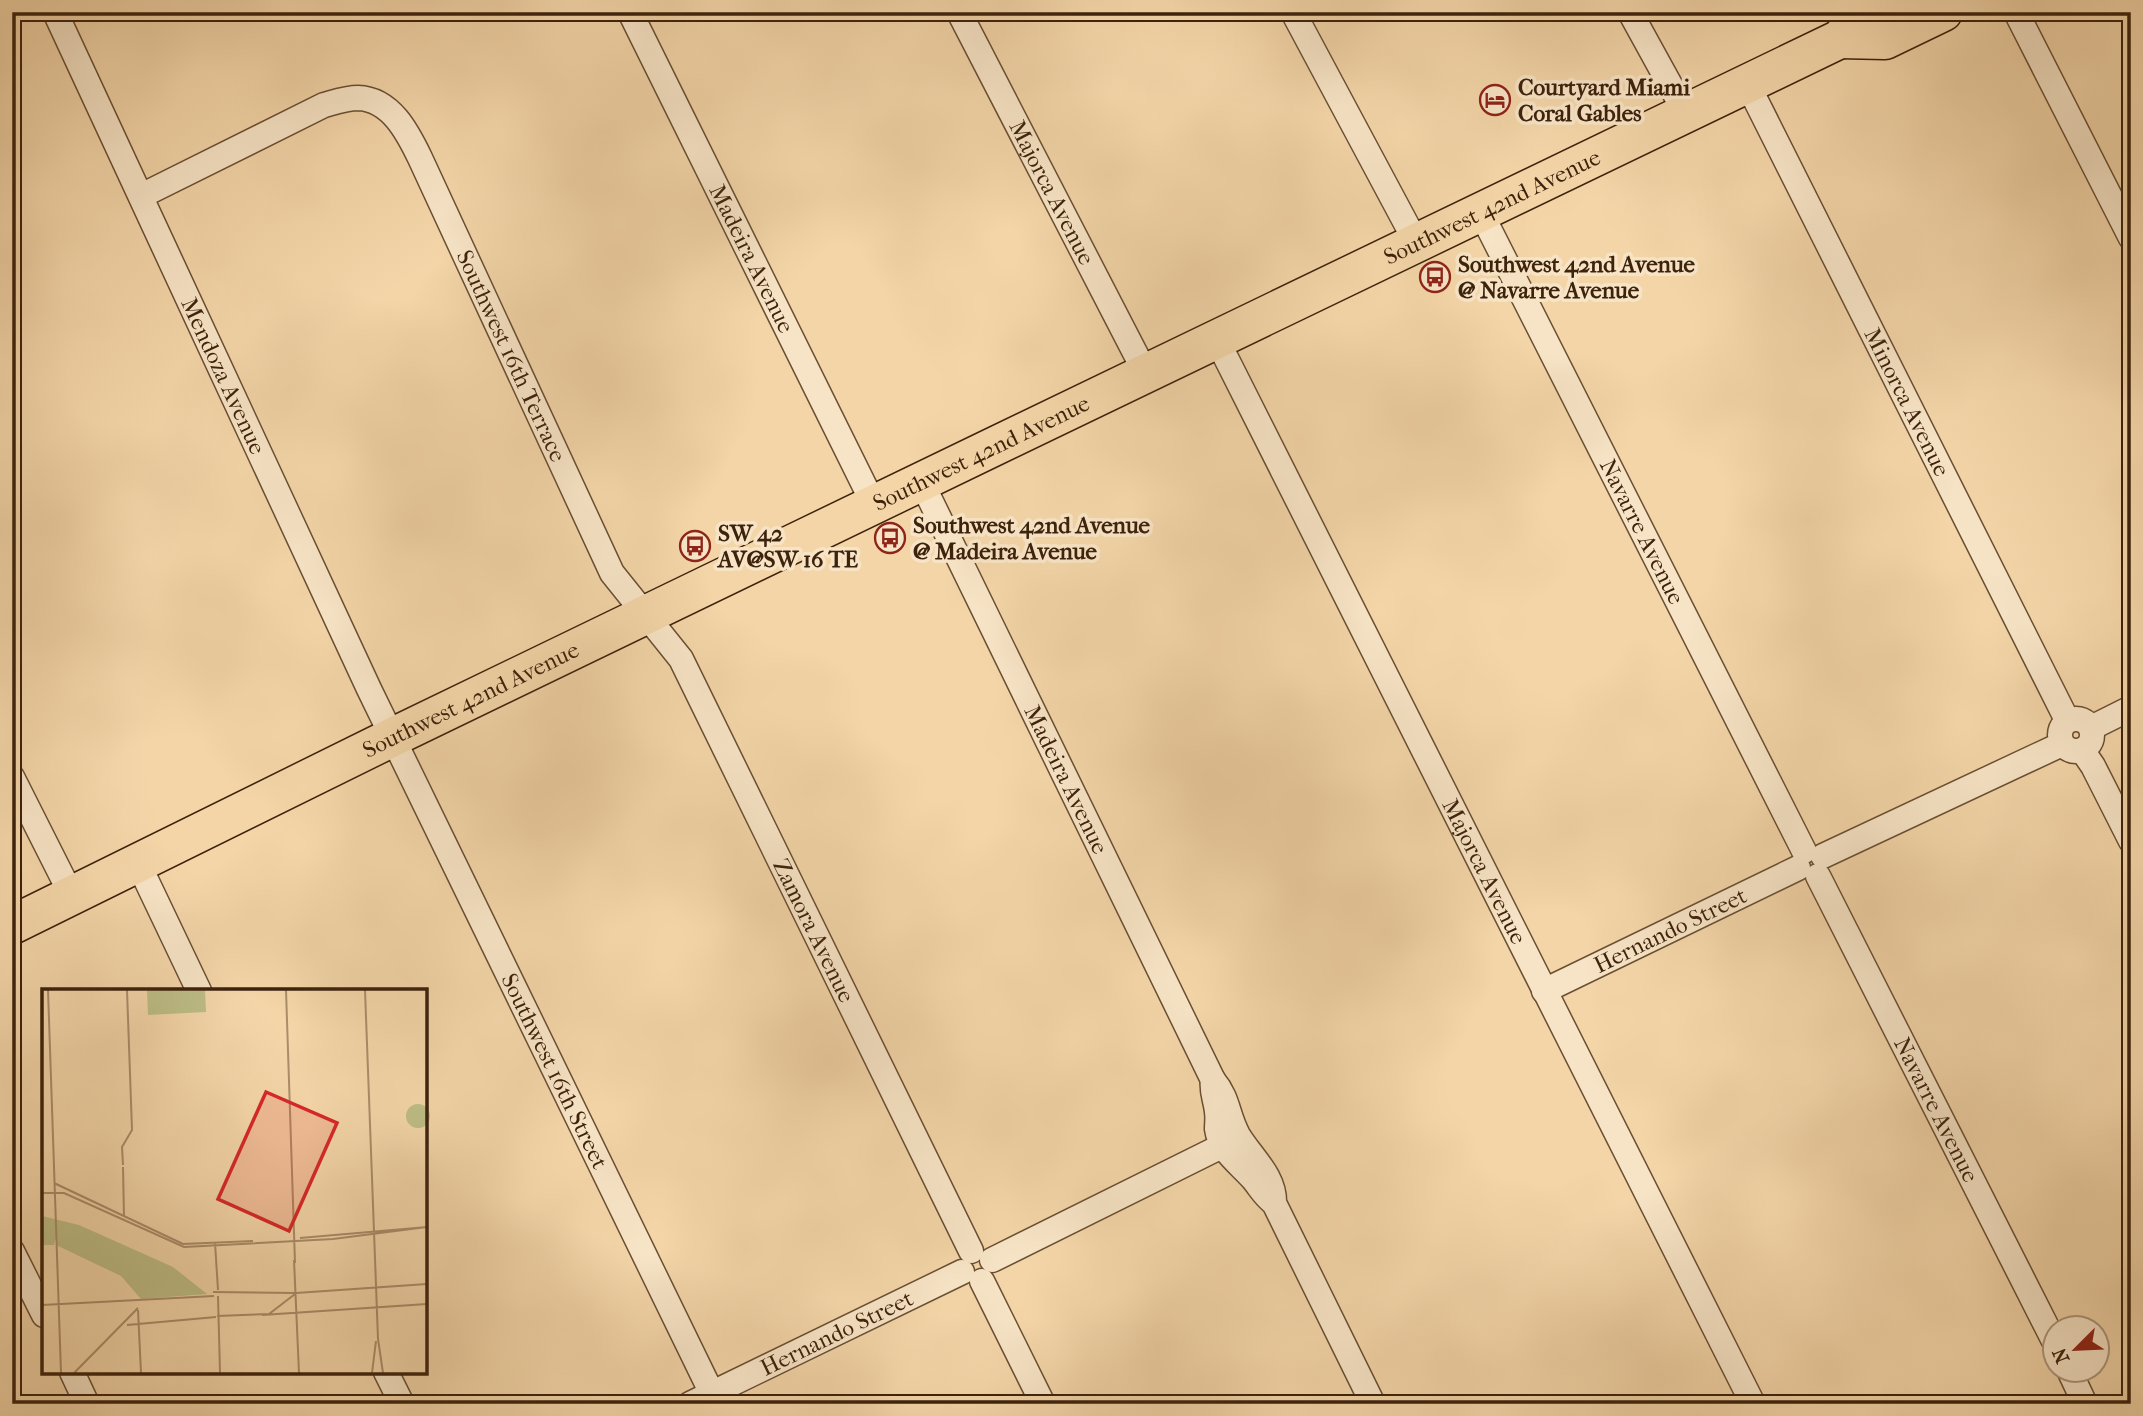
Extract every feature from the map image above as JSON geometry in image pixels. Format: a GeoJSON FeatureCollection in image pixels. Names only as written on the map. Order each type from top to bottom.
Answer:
{"type":"FeatureCollection","features":[{"type":"Feature","properties":{"kind":"main road","name":"Southwest 42nd Avenue"},"geometry":{"type":"LineString","coordinates":[[12,925],[393,737],[1417,244],[1685,112],[1873,26],[1943,12]]}},
{"type":"Feature","properties":{"kind":"street","name":"Mendoza Avenue"},"geometry":{"type":"LineString","coordinates":[[55,12],[393,737]]}},
{"type":"Feature","properties":{"kind":"street","name":"Madeira Avenue"},"geometry":{"type":"LineString","coordinates":[[630,12],[874,505]]}},
{"type":"Feature","properties":{"kind":"street","name":"Majorca Avenue"},"geometry":{"type":"LineString","coordinates":[[959,12],[1146,374]]}},
{"type":"Feature","properties":{"kind":"street"},"geometry":{"type":"LineString","coordinates":[[1293,12],[1417,244]]}},
{"type":"Feature","properties":{"kind":"street"},"geometry":{"type":"LineString","coordinates":[[1630,12],[1685,112]]}},
{"type":"Feature","properties":{"kind":"street"},"geometry":{"type":"LineString","coordinates":[[2016,12],[2131,238]]}},
{"type":"Feature","properties":{"kind":"street","name":"Minorca Avenue"},"geometry":{"type":"LineString","coordinates":[[1747,83],[2131,841]]}},
{"type":"Feature","properties":{"kind":"street","name":"Southwest 16th Terrace"},"geometry":{"type":"LineString","coordinates":[[141,196],[324,105],[356,98],[370,100],[392,114],[409,136],[612,573],[646,616]]}},
{"type":"Feature","properties":{"kind":"street","name":"Navarre Avenue"},"geometry":{"type":"LineString","coordinates":[[1481,213],[2042,1317]]}},
{"type":"Feature","properties":{"kind":"street","name":"Majorca Avenue"},"geometry":{"type":"LineString","coordinates":[[1217,340],[1752,1404]]}},
{"type":"Feature","properties":{"kind":"street","name":"Madeira Avenue"},"geometry":{"type":"LineString","coordinates":[[921,481],[1213,1080],[1212,1090],[1218,1113],[1217,1129],[1231,1141]]}},
{"type":"Feature","properties":{"kind":"street","name":"Zamora Avenue"},"geometry":{"type":"LineString","coordinates":[[646,616],[681,659],[1043,1404]]}},
{"type":"Feature","properties":{"kind":"street","name":"Hernando Street"},"geometry":{"type":"LineString","coordinates":[[1544,991],[2131,708]]}},
{"type":"Feature","properties":{"kind":"street","name":"Southwest 16th Street"},"geometry":{"type":"LineString","coordinates":[[393,737],[706,1400]]}},
{"type":"Feature","properties":{"kind":"street"},"geometry":{"type":"LineString","coordinates":[[12,777],[72,895]]}},
{"type":"Feature","properties":{"kind":"street"},"geometry":{"type":"LineString","coordinates":[[138,863],[198,989]]}},
{"type":"Feature","properties":{"kind":"street"},"geometry":{"type":"LineString","coordinates":[[1231,1141],[1265,1196],[1274,1203],[1373,1404]]}},
{"type":"Feature","properties":{"kind":"street","name":"Hernando Street"},"geometry":{"type":"LineString","coordinates":[[706,1400],[1231,1141]]}},
{"type":"Feature","properties":{"kind":"street"},"geometry":{"type":"LineString","coordinates":[[12,1251],[42,1311]]}},
{"type":"Feature","properties":{"kind":"street"},"geometry":{"type":"LineString","coordinates":[[73,1374],[87,1404]]}},
{"type":"Feature","properties":{"kind":"street"},"geometry":{"type":"LineString","coordinates":[[387,1374],[401,1404]]}},
{"type":"Feature","properties":{"kind":"street"},"geometry":{"type":"LineString","coordinates":[[2075,1384],[2085,1404]]}},
{"type":"Feature","properties":{"kind":"place","name":"Courtyard Miami Coral Gables"},"geometry":{"type":"Point","coordinates":[1495,100]}},
{"type":"Feature","properties":{"kind":"place","name":"Southwest 42nd Avenue @ Navarre Avenue"},"geometry":{"type":"Point","coordinates":[1435,277]}},
{"type":"Feature","properties":{"kind":"place","name":"Southwest 42nd Avenue @ Madeira Avenue"},"geometry":{"type":"Point","coordinates":[890,538]}},
{"type":"Feature","properties":{"kind":"place","name":"SW 42 AV@SW 16 TE"},"geometry":{"type":"Point","coordinates":[695,546]}}]}
